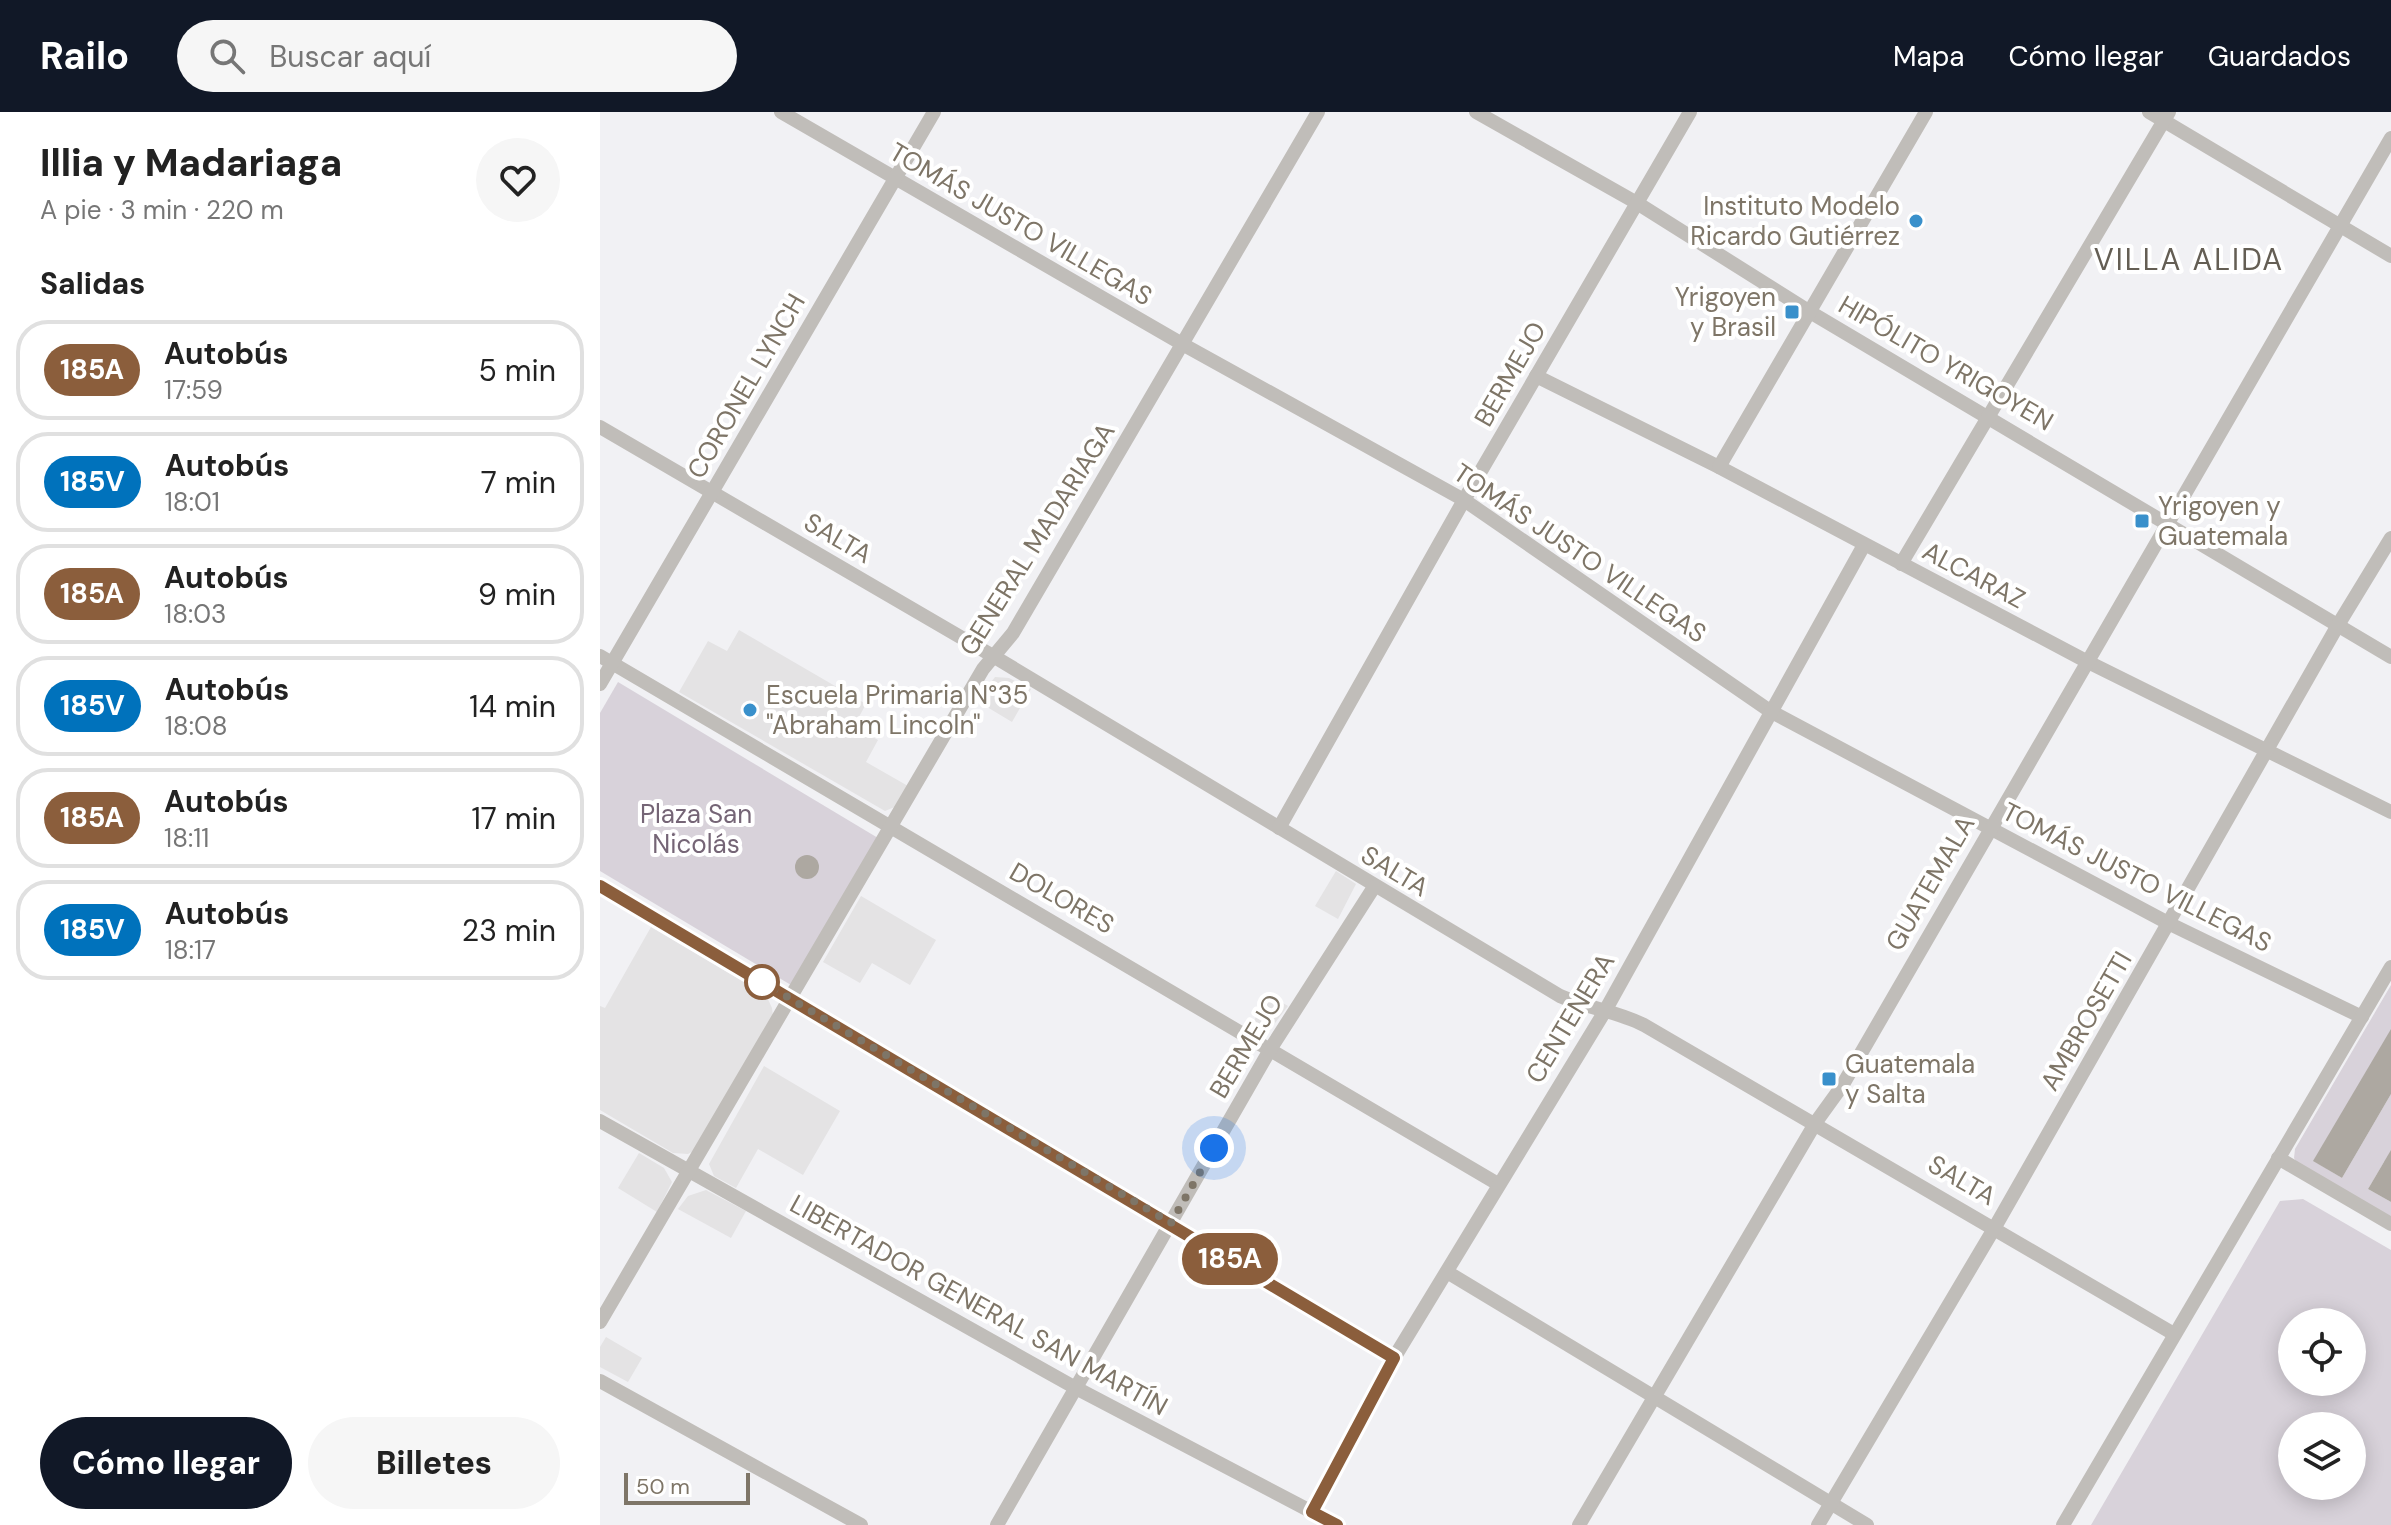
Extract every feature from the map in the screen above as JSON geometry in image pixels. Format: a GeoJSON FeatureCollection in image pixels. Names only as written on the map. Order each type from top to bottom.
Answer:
{"type":"FeatureCollection","features":[{"type":"Feature","properties":{"kind":"street","name":"TOMÁS JUSTO VILLEGAS"},"geometry":{"type":"LineString","coordinates":[[781,112],[1184,345],[1464,500],[1770,711],[2170,924],[2362,1017]]}},
{"type":"Feature","properties":{"kind":"street","name":"CORONEL LYNCH"},"geometry":{"type":"LineString","coordinates":[[600,684],[606,660],[712,494],[934,112]]}},
{"type":"Feature","properties":{"kind":"street","name":"GENERAL MADARIAGA"},"geometry":{"type":"LineString","coordinates":[[600,1322],[993,656],[1013,633],[1184,345],[1318,112]]}},
{"type":"Feature","properties":{"kind":"street","name":"HIPÓLITO YRIGOYEN"},"geometry":{"type":"LineString","coordinates":[[1476,112],[1637,203],[1810,312],[1989,415],[2391,657]]}},
{"type":"Feature","properties":{"kind":"street","name":"BERMEJO"},"geometry":{"type":"LineString","coordinates":[[1279,828],[1464,500],[1690,112]]}},
{"type":"Feature","properties":{"kind":"street"},"geometry":{"type":"LineString","coordinates":[[1719,467],[1926,112]]}},
{"type":"Feature","properties":{"kind":"street"},"geometry":{"type":"LineString","coordinates":[[2149,112],[2166,116],[2391,256]]}},
{"type":"Feature","properties":{"kind":"street"},"geometry":{"type":"LineString","coordinates":[[1901,564],[2166,116]]}},
{"type":"Feature","properties":{"kind":"street","name":"GUATEMALA"},"geometry":{"type":"LineString","coordinates":[[1579,1525],[1816,1122],[1842,1086],[2391,138]]}},
{"type":"Feature","properties":{"kind":"street","name":"ALCARAZ"},"geometry":{"type":"LineString","coordinates":[[1536,376],[1719,467],[2086,661],[2391,812]]}},
{"type":"Feature","properties":{"kind":"street","name":"SALTA"},"geometry":{"type":"LineString","coordinates":[[600,427],[993,656],[1560,996],[1644,1025],[1816,1122],[2174,1334]]}},
{"type":"Feature","properties":{"kind":"street","name":"AMBROSETTI"},"geometry":{"type":"LineString","coordinates":[[1818,1525],[1995,1227],[2338,625],[2391,538]]}},
{"type":"Feature","properties":{"kind":"street","name":"CENTENERA"},"geometry":{"type":"LineString","coordinates":[[1312,1512],[1394,1358],[1605,1011],[1864,545]]}},
{"type":"Feature","properties":{"kind":"street","name":"DOLORES"},"geometry":{"type":"LineString","coordinates":[[606,660],[1498,1184]]}},
{"type":"Feature","properties":{"kind":"street"},"geometry":{"type":"LineString","coordinates":[[600,886],[1394,1358]]}},
{"type":"Feature","properties":{"kind":"street","name":"BERMEJO"},"geometry":{"type":"LineString","coordinates":[[997,1525],[1271,1048],[1374,887]]}},
{"type":"Feature","properties":{"kind":"street"},"geometry":{"type":"LineString","coordinates":[[2063,1525],[2391,967]]}},
{"type":"Feature","properties":{"kind":"street","name":"LIBERTADOR GENERAL SAN MARTÍN"},"geometry":{"type":"LineString","coordinates":[[600,1121],[1074,1387],[1332,1524]]}},
{"type":"Feature","properties":{"kind":"street"},"geometry":{"type":"LineString","coordinates":[[2278,1158],[2391,1224]]}},
{"type":"Feature","properties":{"kind":"street"},"geometry":{"type":"LineString","coordinates":[[1447,1272],[1867,1525]]}},
{"type":"Feature","properties":{"kind":"street"},"geometry":{"type":"LineString","coordinates":[[600,1381],[861,1525]]}},
{"type":"Feature","properties":{"kind":"shaded area"},"geometry":{"type":"Polygon","coordinates":[[[739,630],[866,704],[854,726],[878,740],[866,762],[908,786],[897,806],[885,811],[679,692],[708,641],[727,651],[739,630]]]}},
{"type":"Feature","properties":{"kind":"shaded area"},"geometry":{"type":"Polygon","coordinates":[[[995,677],[1009,678],[1031,689],[1012,722],[977,701],[995,677]]]}},
{"type":"Feature","properties":{"kind":"shaded area"},"geometry":{"type":"Polygon","coordinates":[[[1336,871],[1356,884],[1338,919],[1315,906],[1336,871]]]}},
{"type":"Feature","properties":{"kind":"shaded area"},"geometry":{"type":"Polygon","coordinates":[[[861,896],[936,940],[910,985],[872,963],[860,983],[823,962],[861,896]]]}},
{"type":"Feature","properties":{"kind":"shaded area"},"geometry":{"type":"Polygon","coordinates":[[[651,927],[766,995],[772,1008],[773,1016],[695,1150],[688,1154],[673,1153],[600,1110],[600,1006],[605,1008],[651,927]]]}},
{"type":"Feature","properties":{"kind":"shaded area"},"geometry":{"type":"Polygon","coordinates":[[[1269,995],[1288,1006],[1269,1031],[1257,1032],[1250,1027],[1269,995]]]}},
{"type":"Feature","properties":{"kind":"shaded area"},"geometry":{"type":"Polygon","coordinates":[[[764,1066],[840,1111],[803,1175],[758,1149],[736,1188],[714,1176],[709,1164],[764,1066]]]}},
{"type":"Feature","properties":{"kind":"shaded area"},"geometry":{"type":"Polygon","coordinates":[[[639,1153],[664,1168],[672,1182],[657,1212],[618,1188],[639,1153]]]}},
{"type":"Feature","properties":{"kind":"shaded area"},"geometry":{"type":"Polygon","coordinates":[[[706,1190],[746,1211],[731,1238],[678,1209],[688,1196],[706,1190]]]}},
{"type":"Feature","properties":{"kind":"shaded area"},"geometry":{"type":"Polygon","coordinates":[[[606,1337],[642,1358],[628,1382],[600,1367],[600,1347],[606,1337]]]}},
{"type":"Feature","properties":{"kind":"green space","name":"Plaza San Nicolás"},"geometry":{"type":"Polygon","coordinates":[[[618,682],[878,838],[791,985],[600,871],[600,713],[618,682]]]}},
{"type":"Feature","properties":{"kind":"green space"},"geometry":{"type":"Polygon","coordinates":[[[2391,985],[2391,1031],[2314,1161],[2342,1178],[2391,1094],[2391,1166],[2384,1162],[2368,1189],[2391,1202],[2391,1218],[2298,1165],[2294,1158],[2295,1149],[2391,985]]]}},
{"type":"Feature","properties":{"kind":"green space"},"geometry":{"type":"Polygon","coordinates":[[[2303,1199],[2391,1250],[2391,1525],[2091,1525],[2280,1201],[2303,1199]]]}},
{"type":"Feature","properties":{"kind":"building"},"geometry":{"type":"Polygon","coordinates":[[[807,855],[818,862],[819,867],[812,878],[807,879],[796,872],[795,867],[802,856],[807,855]]]}},
{"type":"Feature","properties":{"kind":"building"},"geometry":{"type":"Polygon","coordinates":[[[2391,1029],[2391,1094],[2342,1178],[2313,1161],[2391,1029]]]}},
{"type":"Feature","properties":{"kind":"building"},"geometry":{"type":"Polygon","coordinates":[[[2391,1150],[2391,1202],[2368,1189],[2391,1150]]]}},
{"type":"Feature","properties":{"kind":"bus line","name":"185A"},"geometry":{"type":"LineString","coordinates":[[600,886],[1394,1358],[1312,1512],[1337,1525]]}},
{"type":"Feature","properties":{"kind":"place","name":"Instituto Modelo Ricardo Gutiérrez"},"geometry":{"type":"Point","coordinates":[1916,221]}},
{"type":"Feature","properties":{"kind":"place","name":"Yrigoyen y Brasil"},"geometry":{"type":"Point","coordinates":[1792,312]}},
{"type":"Feature","properties":{"kind":"place","name":"Yrigoyen y Guatemala"},"geometry":{"type":"Point","coordinates":[2142,521]}},
{"type":"Feature","properties":{"kind":"place","name":"Escuela Primaria N°35 \"Abraham Lincoln\""},"geometry":{"type":"Point","coordinates":[750,710]}},
{"type":"Feature","properties":{"kind":"place","name":"Guatemala y Salta"},"geometry":{"type":"Point","coordinates":[1829,1079]}},
{"type":"Feature","properties":{"kind":"district","name":"VILLA ALIDA"},"geometry":{"type":"Point","coordinates":[2189,260]}},
{"type":"Feature","properties":{"kind":"route"},"geometry":{"type":"LineString","coordinates":[[762,982],[1171,1223],[1214,1148]]}}]}
